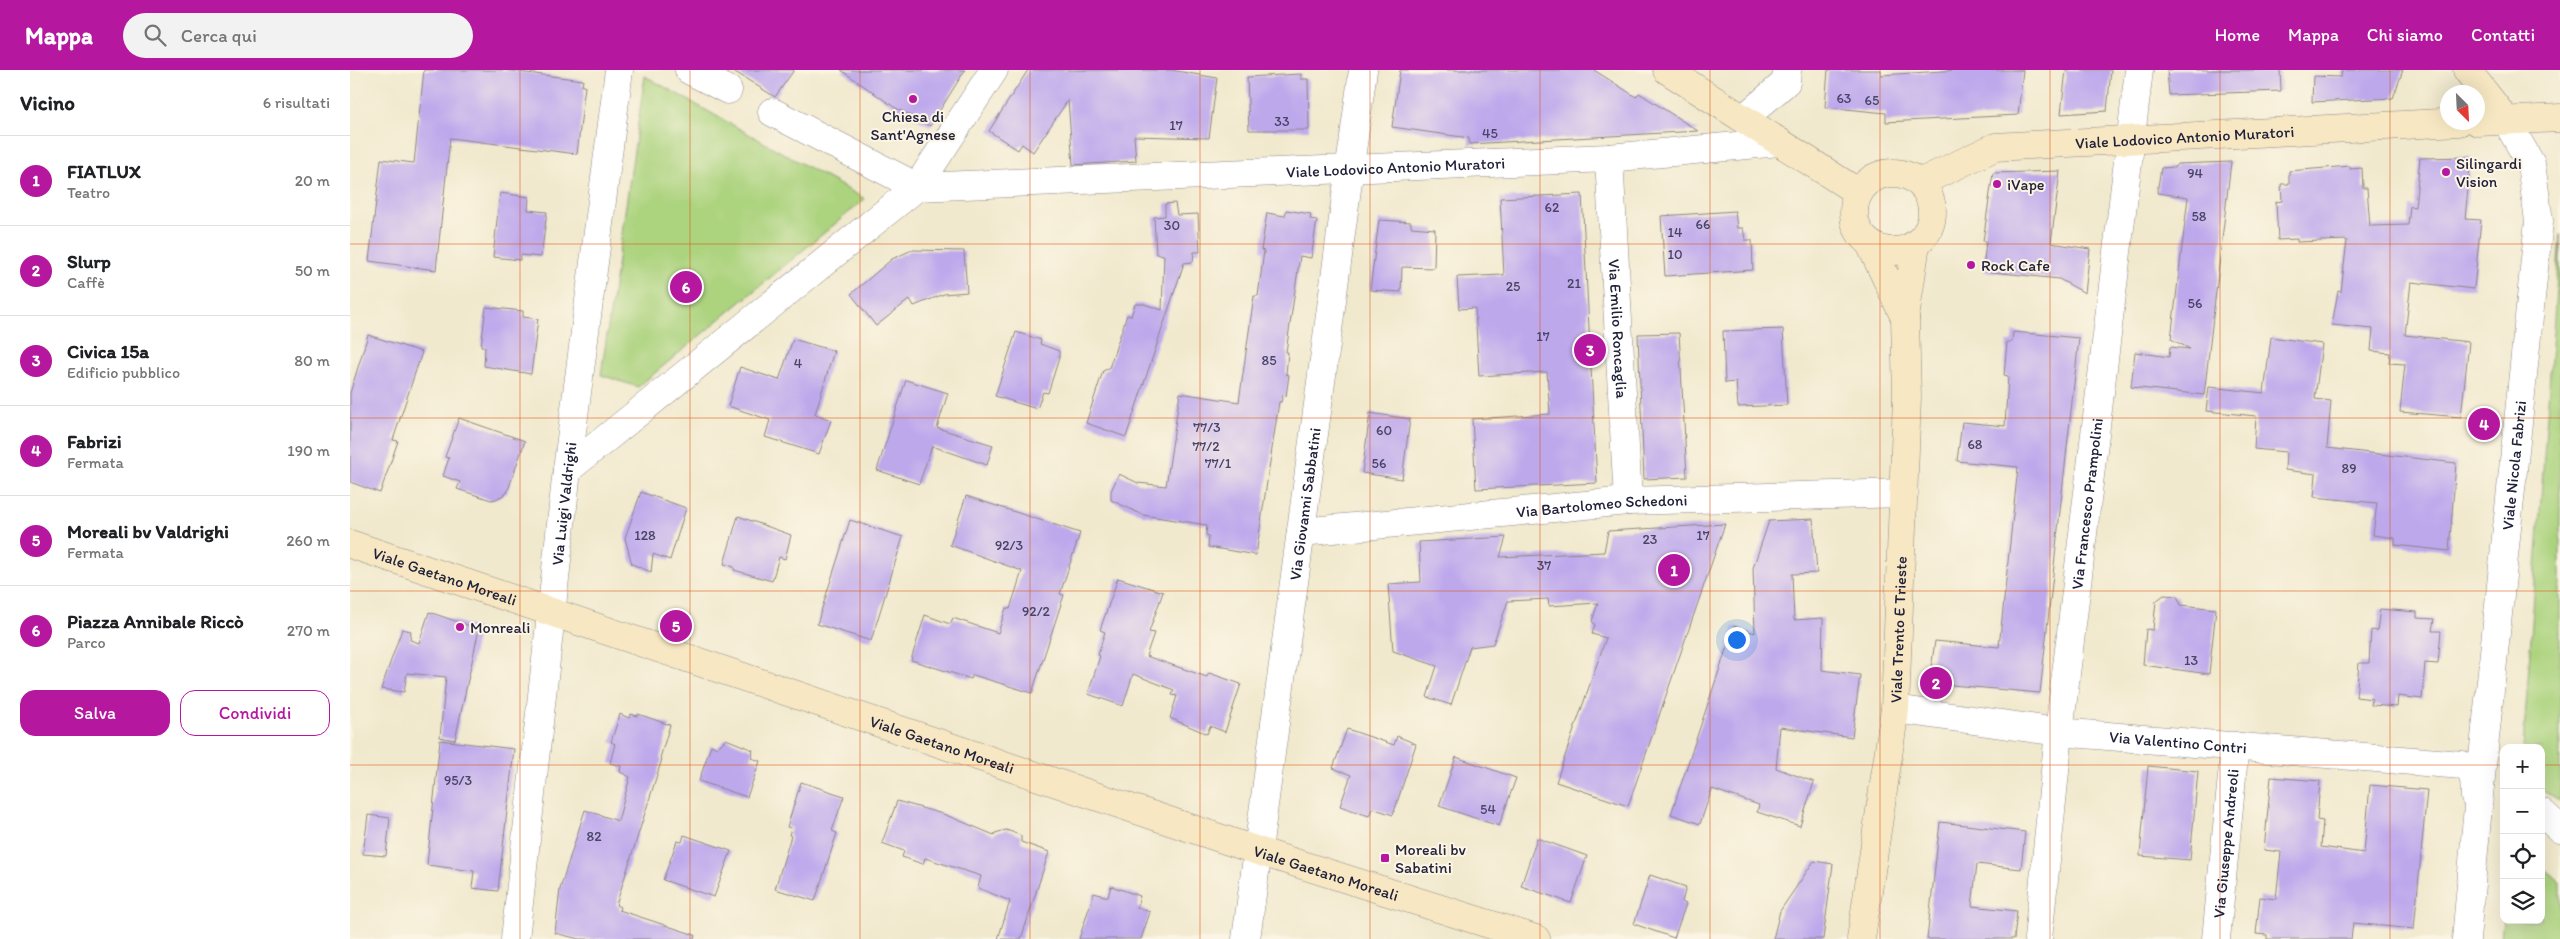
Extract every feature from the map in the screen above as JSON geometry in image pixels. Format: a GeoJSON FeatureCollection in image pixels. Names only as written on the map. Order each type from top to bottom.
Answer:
{"type":"FeatureCollection","features":[{"type":"Feature","properties":{"kind":"street","name":"Via Luigi Valdrighi"},"geometry":{"type":"LineString","coordinates":[[515,939],[552,613],[566,470],[619,70]]}},
{"type":"Feature","properties":{"kind":"street"},"geometry":{"type":"LineString","coordinates":[[689,70],[728,90]]}},
{"type":"Feature","properties":{"kind":"street"},"geometry":{"type":"LineString","coordinates":[[566,470],[917,187],[994,70]]}},
{"type":"Feature","properties":{"kind":"street","name":"Via Giovanni Sabbatini"},"geometry":{"type":"LineString","coordinates":[[1246,939],[1363,70]]}},
{"type":"Feature","properties":{"kind":"street"},"geometry":{"type":"LineString","coordinates":[[1667,70],[1859,193]]}},
{"type":"Feature","properties":{"kind":"street"},"geometry":{"type":"LineString","coordinates":[[1743,119],[1786,82],[1787,70]]}},
{"type":"Feature","properties":{"kind":"street","name":"Via Francesco Prampolini"},"geometry":{"type":"LineString","coordinates":[[2038,939],[2058,732],[2132,140],[2139,70]]}},
{"type":"Feature","properties":{"kind":"street"},"geometry":{"type":"LineString","coordinates":[[2467,70],[2506,120]]}},
{"type":"Feature","properties":{"kind":"street"},"geometry":{"type":"LineString","coordinates":[[772,112],[917,187]]}},
{"type":"Feature","properties":{"kind":"street"},"geometry":{"type":"LineString","coordinates":[[2485,122],[2560,118]]}},
{"type":"Feature","properties":{"kind":"street","name":"Viale Nicola Fabrizi"},"geometry":{"type":"LineString","coordinates":[[2466,939],[2539,221],[2531,164],[2506,120]]}},
{"type":"Feature","properties":{"kind":"street","name":"Viale Lodovico Antonio Muratori"},"geometry":{"type":"LineString","coordinates":[[1919,183],[1995,147],[2440,123]]}},
{"type":"Feature","properties":{"kind":"street","name":"Viale Lodovico Antonio Muratori"},"geometry":{"type":"LineString","coordinates":[[917,187],[1609,158],[1779,142]]}},
{"type":"Feature","properties":{"kind":"street","name":"Via Emilio Roncaglia"},"geometry":{"type":"LineString","coordinates":[[1609,158],[1628,501]]}},
{"type":"Feature","properties":{"kind":"street"},"geometry":{"type":"LineString","coordinates":[[1887,174],[1898,174],[1919,183],[1931,203],[1932,214],[1930,226],[1916,244],[1893,252],[1870,244],[1862,236],[1854,215],[1859,193],[1866,184],[1887,174]]}},
{"type":"Feature","properties":{"kind":"street","name":"Viale Trento E Trieste"},"geometry":{"type":"LineString","coordinates":[[1870,244],[1904,318]]}},
{"type":"Feature","properties":{"kind":"street","name":"Viale Trento E Trieste"},"geometry":{"type":"LineString","coordinates":[[1860,939],[1895,709],[1907,397],[1904,318],[1916,244]]}},
{"type":"Feature","properties":{"kind":"street","name":"Via Bartolomeo Schedoni"},"geometry":{"type":"LineString","coordinates":[[1302,532],[1628,501],[1904,493]]}},
{"type":"Feature","properties":{"kind":"street","name":"Viale Gaetano Moreali"},"geometry":{"type":"LineString","coordinates":[[350,544],[1258,851],[1536,939]]}},
{"type":"Feature","properties":{"kind":"street","name":"Via Valentino Contri"},"geometry":{"type":"LineString","coordinates":[[1895,709],[2058,732],[2462,765]]}},
{"type":"Feature","properties":{"kind":"street","name":"Via Giuseppe Andreoli"},"geometry":{"type":"LineString","coordinates":[[2216,939],[2235,746]]}},
{"type":"Feature","properties":{"kind":"street","name":"Viale Nicola Fabrizi"},"geometry":{"type":"LineString","coordinates":[[2462,765],[2468,767],[2474,778],[2478,807]]}},
{"type":"Feature","properties":{"kind":"street"},"geometry":{"type":"LineString","coordinates":[[2478,807],[2486,785],[2494,782],[2500,784]]}},
{"type":"Feature","properties":{"kind":"street"},"geometry":{"type":"LineString","coordinates":[[2545,816],[2560,829]]}},
{"type":"Feature","properties":{"kind":"green space"},"geometry":{"type":"Polygon","coordinates":[[[645,76],[865,199],[638,387],[601,375],[645,76]]]}},
{"type":"Feature","properties":{"kind":"green space"},"geometry":{"type":"Polygon","coordinates":[[[2560,235],[2560,801],[2545,792],[2545,744],[2523,744],[2560,235]]]}},
{"type":"Feature","properties":{"kind":"green space"},"geometry":{"type":"Polygon","coordinates":[[[2545,870],[2560,881],[2560,939],[2501,939],[2503,924],[2545,924],[2545,870]]]}},
{"type":"Feature","properties":{"kind":"building"},"geometry":{"type":"Polygon","coordinates":[[[424,70],[503,70],[583,80],[582,86],[585,86],[577,154],[450,138],[436,270],[369,261],[381,159],[414,163],[424,70]]]}},
{"type":"Feature","properties":{"kind":"building"},"geometry":{"type":"Polygon","coordinates":[[[732,70],[794,70],[775,97],[732,70]]]}},
{"type":"Feature","properties":{"kind":"building","name":"Chiesa di Sant'Agnese"},"geometry":{"type":"Polygon","coordinates":[[[841,70],[965,70],[930,126],[894,107],[841,70]]]}},
{"type":"Feature","properties":{"kind":"building"},"geometry":{"type":"Polygon","coordinates":[[[1028,70],[1171,70],[1217,78],[1209,138],[1134,136],[1136,161],[1073,165],[1068,100],[1033,152],[1022,144],[1018,150],[989,131],[1028,70]]]}},
{"type":"Feature","properties":{"kind":"building"},"geometry":{"type":"Polygon","coordinates":[[[1400,70],[1594,70],[1636,97],[1639,93],[1698,131],[1469,144],[1469,138],[1392,127],[1400,70]]]}},
{"type":"Feature","properties":{"kind":"building"},"geometry":{"type":"Polygon","coordinates":[[[1828,70],[1881,70],[1881,75],[1958,70],[2023,70],[2018,115],[1886,122],[1886,113],[1825,107],[1828,70]]]}},
{"type":"Feature","properties":{"kind":"building"},"geometry":{"type":"Polygon","coordinates":[[[2066,70],[2111,70],[2107,111],[2061,114],[2066,70]]]}},
{"type":"Feature","properties":{"kind":"building"},"geometry":{"type":"Polygon","coordinates":[[[2167,70],[2280,70],[2281,91],[2169,95],[2167,70]]]}},
{"type":"Feature","properties":{"kind":"building"},"geometry":{"type":"Polygon","coordinates":[[[2342,70],[2403,70],[2393,98],[2312,102],[2313,76],[2341,77],[2342,70]]]}},
{"type":"Feature","properties":{"kind":"building"},"geometry":{"type":"Polygon","coordinates":[[[1301,74],[1301,79],[1308,79],[1309,130],[1249,130],[1247,77],[1301,74]]]}},
{"type":"Feature","properties":{"kind":"building"},"geometry":{"type":"Polygon","coordinates":[[[2471,157],[2465,219],[2481,220],[2474,289],[2411,282],[2405,335],[2469,342],[2461,417],[2400,412],[2405,364],[2389,363],[2390,353],[2371,351],[2373,329],[2332,325],[2338,291],[2341,292],[2347,240],[2297,242],[2297,239],[2278,240],[2276,202],[2282,201],[2281,184],[2289,184],[2289,171],[2350,166],[2350,169],[2362,168],[2363,188],[2367,188],[2370,226],[2408,225],[2410,206],[2415,207],[2420,158],[2471,157]]]}},
{"type":"Feature","properties":{"kind":"building"},"geometry":{"type":"Polygon","coordinates":[[[2231,162],[2204,395],[2131,387],[2135,352],[2169,357],[2170,347],[2190,349],[2171,339],[2188,197],[2157,193],[2161,168],[2175,167],[2177,164],[2231,162]]]}},
{"type":"Feature","properties":{"kind":"building"},"geometry":{"type":"Polygon","coordinates":[[[2060,171],[2051,243],[2090,249],[2085,293],[2059,279],[1983,271],[1986,241],[1983,241],[1993,173],[2060,171]]]}},
{"type":"Feature","properties":{"kind":"building"},"geometry":{"type":"Polygon","coordinates":[[[500,193],[529,197],[528,210],[547,212],[541,257],[521,255],[520,260],[493,257],[500,193]]]}},
{"type":"Feature","properties":{"kind":"building"},"geometry":{"type":"Polygon","coordinates":[[[1582,194],[1597,483],[1476,489],[1472,419],[1550,414],[1547,372],[1479,376],[1475,308],[1459,309],[1457,277],[1504,275],[1500,198],[1582,194]]]}},
{"type":"Feature","properties":{"kind":"building"},"geometry":{"type":"Polygon","coordinates":[[[1175,203],[1177,215],[1198,214],[1200,252],[1194,252],[1193,262],[1184,263],[1126,437],[1086,423],[1103,371],[1109,368],[1127,315],[1131,316],[1135,304],[1144,304],[1162,310],[1164,255],[1156,254],[1154,217],[1165,216],[1165,204],[1175,203]]]}},
{"type":"Feature","properties":{"kind":"building"},"geometry":{"type":"Polygon","coordinates":[[[1286,210],[1311,214],[1310,219],[1317,220],[1311,258],[1300,256],[1286,352],[1288,352],[1286,374],[1289,375],[1286,396],[1283,395],[1281,402],[1279,402],[1256,555],[1208,547],[1207,525],[1143,515],[1111,500],[1111,491],[1119,474],[1138,483],[1166,486],[1180,393],[1239,402],[1254,296],[1258,296],[1264,251],[1261,250],[1267,213],[1285,216],[1286,210]]]}},
{"type":"Feature","properties":{"kind":"building"},"geometry":{"type":"Polygon","coordinates":[[[1735,211],[1737,228],[1743,228],[1745,240],[1752,240],[1753,270],[1665,276],[1661,216],[1735,211]]]}},
{"type":"Feature","properties":{"kind":"building"},"geometry":{"type":"Polygon","coordinates":[[[1379,220],[1411,222],[1411,227],[1435,229],[1434,268],[1402,267],[1401,292],[1370,290],[1379,220]]]}},
{"type":"Feature","properties":{"kind":"building"},"geometry":{"type":"Polygon","coordinates":[[[912,250],[964,251],[967,292],[944,294],[914,306],[910,299],[876,326],[851,294],[892,259],[912,250]]]}},
{"type":"Feature","properties":{"kind":"building"},"geometry":{"type":"Polygon","coordinates":[[[486,307],[523,311],[523,317],[538,319],[531,374],[484,366],[485,347],[481,346],[486,307]]]}},
{"type":"Feature","properties":{"kind":"building"},"geometry":{"type":"Polygon","coordinates":[[[1783,329],[1787,405],[1738,407],[1736,382],[1725,383],[1723,331],[1783,329]]]}},
{"type":"Feature","properties":{"kind":"building"},"geometry":{"type":"Polygon","coordinates":[[[1016,332],[1041,340],[1040,344],[1059,351],[1059,358],[1048,393],[1043,392],[1037,409],[995,396],[1016,332]]]}},
{"type":"Feature","properties":{"kind":"building"},"geometry":{"type":"Polygon","coordinates":[[[2013,332],[2079,338],[2040,693],[1929,683],[1935,641],[1999,647],[2018,467],[1957,461],[1962,422],[2005,426],[2008,376],[2004,375],[2007,342],[2012,342],[2013,332]]]}},
{"type":"Feature","properties":{"kind":"building"},"geometry":{"type":"Polygon","coordinates":[[[1679,333],[1687,477],[1644,479],[1638,334],[1679,333]]]}},
{"type":"Feature","properties":{"kind":"building"},"geometry":{"type":"Polygon","coordinates":[[[368,335],[422,352],[393,440],[398,441],[380,493],[350,482],[350,393],[368,335]]]}},
{"type":"Feature","properties":{"kind":"building"},"geometry":{"type":"Polygon","coordinates":[[[2271,337],[2322,344],[2315,399],[2331,401],[2327,448],[2456,463],[2449,551],[2395,545],[2395,538],[2373,535],[2377,503],[2314,497],[2316,474],[2285,470],[2286,452],[2254,449],[2256,416],[2206,411],[2209,387],[2264,393],[2271,337]]]}},
{"type":"Feature","properties":{"kind":"building"},"geometry":{"type":"Polygon","coordinates":[[[793,339],[834,351],[815,414],[831,420],[819,454],[765,437],[770,420],[728,406],[740,367],[779,380],[793,339]]]}},
{"type":"Feature","properties":{"kind":"building"},"geometry":{"type":"Polygon","coordinates":[[[906,380],[948,393],[937,428],[993,445],[987,465],[932,446],[919,484],[877,470],[906,380]]]}},
{"type":"Feature","properties":{"kind":"building"},"geometry":{"type":"Polygon","coordinates":[[[1370,413],[1410,419],[1402,479],[1362,473],[1370,413]]]}},
{"type":"Feature","properties":{"kind":"building"},"geometry":{"type":"Polygon","coordinates":[[[459,418],[525,441],[507,493],[496,499],[491,500],[457,489],[460,482],[443,476],[449,458],[445,457],[459,418]]]}},
{"type":"Feature","properties":{"kind":"building"},"geometry":{"type":"Polygon","coordinates":[[[641,492],[686,508],[670,560],[653,554],[651,572],[632,564],[625,538],[641,492]]]}},
{"type":"Feature","properties":{"kind":"building"},"geometry":{"type":"Polygon","coordinates":[[[966,496],[1080,533],[1060,594],[1064,595],[1032,693],[973,675],[971,679],[911,660],[925,615],[950,624],[953,618],[998,633],[1006,608],[1010,609],[1022,571],[950,545],[966,496]]]}},
{"type":"Feature","properties":{"kind":"building"},"geometry":{"type":"Polygon","coordinates":[[[738,516],[791,535],[785,559],[779,557],[772,581],[734,570],[734,567],[724,564],[738,516]]]}},
{"type":"Feature","properties":{"kind":"building"},"geometry":{"type":"Polygon","coordinates":[[[1813,519],[1817,573],[1792,574],[1794,620],[1823,618],[1822,670],[1860,675],[1852,737],[1780,727],[1776,768],[1814,782],[1800,826],[1757,812],[1759,805],[1712,789],[1700,824],[1671,814],[1734,626],[1755,633],[1753,568],[1769,521],[1813,519]]]}},
{"type":"Feature","properties":{"kind":"building"},"geometry":{"type":"Polygon","coordinates":[[[850,520],[903,537],[871,641],[817,624],[850,520]]]}},
{"type":"Feature","properties":{"kind":"building"},"geometry":{"type":"Polygon","coordinates":[[[1725,524],[1628,806],[1556,782],[1606,638],[1592,634],[1595,625],[1592,621],[1598,603],[1549,606],[1548,599],[1508,601],[1493,644],[1470,647],[1451,705],[1427,697],[1437,666],[1393,651],[1388,584],[1421,582],[1419,542],[1506,537],[1500,557],[1604,552],[1608,531],[1725,524]]]}},
{"type":"Feature","properties":{"kind":"building"},"geometry":{"type":"Polygon","coordinates":[[[1118,578],[1163,592],[1149,632],[1154,633],[1146,656],[1207,677],[1209,673],[1241,684],[1225,732],[1210,726],[1207,734],[1170,718],[1177,696],[1172,695],[1174,690],[1133,674],[1123,706],[1088,694],[1100,656],[1098,655],[1105,632],[1100,630],[1118,578]]]}},
{"type":"Feature","properties":{"kind":"building"},"geometry":{"type":"Polygon","coordinates":[[[2164,595],[2177,596],[2181,605],[2216,609],[2209,674],[2143,665],[2146,629],[2153,630],[2156,601],[2164,595]]]}},
{"type":"Feature","properties":{"kind":"building"},"geometry":{"type":"Polygon","coordinates":[[[2380,609],[2417,612],[2417,618],[2434,619],[2432,631],[2441,631],[2438,664],[2425,663],[2422,699],[2398,696],[2397,707],[2371,705],[2372,699],[2356,697],[2359,663],[2369,663],[2371,630],[2377,631],[2380,609]]]}},
{"type":"Feature","properties":{"kind":"building"},"geometry":{"type":"Polygon","coordinates":[[[429,612],[479,629],[455,740],[440,737],[446,677],[407,673],[404,692],[381,689],[402,629],[411,631],[410,640],[419,643],[429,612]]]}},
{"type":"Feature","properties":{"kind":"building"},"geometry":{"type":"Polygon","coordinates":[[[620,714],[629,718],[631,714],[637,716],[638,714],[670,725],[660,758],[662,759],[616,905],[620,907],[619,910],[695,935],[694,939],[579,939],[555,933],[560,889],[585,810],[618,821],[630,777],[620,772],[621,766],[610,763],[615,744],[611,742],[620,714]]]}},
{"type":"Feature","properties":{"kind":"building"},"geometry":{"type":"Polygon","coordinates":[[[1347,729],[1394,745],[1397,736],[1416,744],[1393,815],[1372,808],[1369,816],[1340,806],[1351,775],[1333,768],[1347,729]]]}},
{"type":"Feature","properties":{"kind":"building"},"geometry":{"type":"Polygon","coordinates":[[[726,739],[753,750],[751,758],[760,761],[747,797],[699,781],[711,745],[717,748],[726,739]]]}},
{"type":"Feature","properties":{"kind":"building"},"geometry":{"type":"Polygon","coordinates":[[[440,740],[514,749],[498,891],[472,888],[474,871],[427,865],[440,740]]]}},
{"type":"Feature","properties":{"kind":"building"},"geometry":{"type":"Polygon","coordinates":[[[1456,757],[1516,778],[1499,826],[1439,806],[1456,757]]]}},
{"type":"Feature","properties":{"kind":"building"},"geometry":{"type":"Polygon","coordinates":[[[2148,766],[2198,771],[2190,860],[2140,856],[2148,766]]]}},
{"type":"Feature","properties":{"kind":"building"},"geometry":{"type":"Polygon","coordinates":[[[2271,777],[2320,781],[2317,820],[2323,821],[2321,847],[2364,853],[2370,785],[2427,790],[2414,929],[2353,923],[2351,939],[2267,939],[2267,935],[2256,934],[2260,897],[2276,899],[2281,852],[2264,850],[2271,777]]]}},
{"type":"Feature","properties":{"kind":"building"},"geometry":{"type":"Polygon","coordinates":[[[801,782],[844,796],[832,831],[837,833],[815,901],[775,889],[791,836],[789,835],[791,828],[787,827],[801,782]]]}},
{"type":"Feature","properties":{"kind":"building"},"geometry":{"type":"Polygon","coordinates":[[[897,801],[946,815],[994,835],[1006,830],[1012,832],[1021,836],[1021,842],[1049,852],[1021,939],[998,939],[1010,901],[978,888],[981,876],[925,858],[923,864],[902,857],[904,851],[882,843],[897,801]]]}},
{"type":"Feature","properties":{"kind":"building"},"geometry":{"type":"Polygon","coordinates":[[[368,815],[390,818],[386,856],[363,854],[368,815]]]}},
{"type":"Feature","properties":{"kind":"building"},"geometry":{"type":"Polygon","coordinates":[[[1940,822],[2025,832],[2021,869],[1977,864],[1972,906],[2017,911],[2014,939],[1927,939],[1940,822]]]}},
{"type":"Feature","properties":{"kind":"building"},"geometry":{"type":"Polygon","coordinates":[[[684,835],[731,851],[714,897],[663,880],[677,841],[682,842],[684,835]]]}},
{"type":"Feature","properties":{"kind":"building"},"geometry":{"type":"Polygon","coordinates":[[[1537,838],[1587,856],[1571,903],[1521,886],[1537,838]]]}},
{"type":"Feature","properties":{"kind":"building"},"geometry":{"type":"Polygon","coordinates":[[[1814,861],[1833,864],[1823,939],[1773,939],[1780,911],[1814,861]]]}},
{"type":"Feature","properties":{"kind":"building"},"geometry":{"type":"Polygon","coordinates":[[[1650,875],[1686,887],[1682,902],[1686,904],[1674,938],[1634,924],[1650,875]]]}},
{"type":"Feature","properties":{"kind":"building"},"geometry":{"type":"Polygon","coordinates":[[[1111,886],[1140,896],[1137,907],[1150,912],[1141,939],[1079,939],[1094,893],[1108,897],[1111,886]]]}},
{"type":"Feature","properties":{"kind":"place","name":"Chiesa di Sant'Agnese"},"geometry":{"type":"Point","coordinates":[913,99]}},
{"type":"Feature","properties":{"kind":"place","name":"Silingardi Vision"},"geometry":{"type":"Point","coordinates":[2446,172]}},
{"type":"Feature","properties":{"kind":"place","name":"iVape"},"geometry":{"type":"Point","coordinates":[1997,184]}},
{"type":"Feature","properties":{"kind":"place","name":"Rock Cafe"},"geometry":{"type":"Point","coordinates":[1971,265]}},
{"type":"Feature","properties":{"kind":"place","name":"Piazza Annibale Riccò"},"geometry":{"type":"Point","coordinates":[686,287]}},
{"type":"Feature","properties":{"kind":"place","name":"Civica 15a"},"geometry":{"type":"Point","coordinates":[1590,350]}},
{"type":"Feature","properties":{"kind":"place","name":"Fabrizi"},"geometry":{"type":"Point","coordinates":[2484,424]}},
{"type":"Feature","properties":{"kind":"place","name":"FIATLUX"},"geometry":{"type":"Point","coordinates":[1674,570]}},
{"type":"Feature","properties":{"kind":"place","name":"Moreali bv Valdrighi"},"geometry":{"type":"Point","coordinates":[676,626]}},
{"type":"Feature","properties":{"kind":"place","name":"Monreali"},"geometry":{"type":"Point","coordinates":[460,627]}},
{"type":"Feature","properties":{"kind":"place","name":"Slurp"},"geometry":{"type":"Point","coordinates":[1936,683]}},
{"type":"Feature","properties":{"kind":"place","name":"Moreali bv Sabatini"},"geometry":{"type":"Point","coordinates":[1385,858]}}]}
